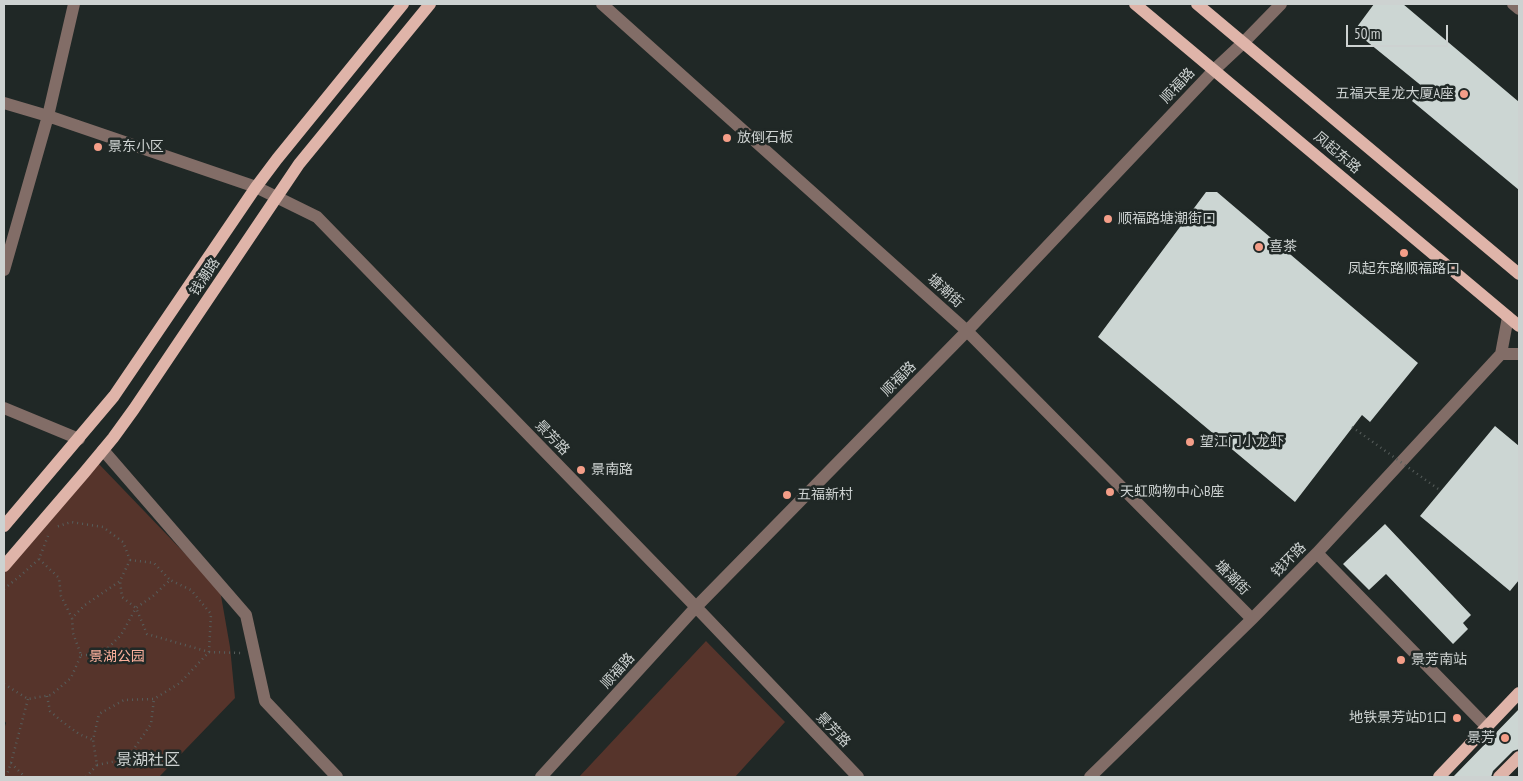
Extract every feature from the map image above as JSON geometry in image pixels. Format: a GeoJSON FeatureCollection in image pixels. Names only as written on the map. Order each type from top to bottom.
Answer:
{"type":"FeatureCollection","features":[{"type":"Feature","properties":{"kind":"main road","name":"钱潮路"},"geometry":{"type":"LineString","coordinates":[[4,526],[114,396],[256,187],[403,4]]}},
{"type":"Feature","properties":{"kind":"main road","name":"钱潮路"},"geometry":{"type":"LineString","coordinates":[[4,566],[103,450],[134,409],[299,164],[430,4]]}},
{"type":"Feature","properties":{"kind":"main road","name":"凤起东路"},"geometry":{"type":"LineString","coordinates":[[1135,4],[1519,326]]}},
{"type":"Feature","properties":{"kind":"main road","name":"凤起东路"},"geometry":{"type":"LineString","coordinates":[[1197,4],[1519,274]]}},
{"type":"Feature","properties":{"kind":"main road"},"geometry":{"type":"LineString","coordinates":[[1439,777],[1519,693]]}},
{"type":"Feature","properties":{"kind":"main road"},"geometry":{"type":"LineString","coordinates":[[1499,777],[1519,757]]}},
{"type":"Feature","properties":{"kind":"street"},"geometry":{"type":"LineString","coordinates":[[4,270],[48,116],[74,4]]}},
{"type":"Feature","properties":{"kind":"street","name":"塘潮街"},"geometry":{"type":"LineString","coordinates":[[602,4],[967,331],[1252,619]]}},
{"type":"Feature","properties":{"kind":"street","name":"顺福路"},"geometry":{"type":"LineString","coordinates":[[541,777],[696,607],[967,331],[1214,70],[1281,4]]}},
{"type":"Feature","properties":{"kind":"street"},"geometry":{"type":"LineString","coordinates":[[1513,4],[1519,9]]}},
{"type":"Feature","properties":{"kind":"street","name":"景芳路"},"geometry":{"type":"LineString","coordinates":[[4,103],[48,116],[256,187],[318,217],[858,777]]}},
{"type":"Feature","properties":{"kind":"street"},"geometry":{"type":"LineString","coordinates":[[1508,316],[1501,354],[1519,354]]}},
{"type":"Feature","properties":{"kind":"street","name":"钱环路"},"geometry":{"type":"LineString","coordinates":[[1090,777],[1317,553],[1501,354]]}},
{"type":"Feature","properties":{"kind":"street"},"geometry":{"type":"LineString","coordinates":[[4,408],[79,439]]}},
{"type":"Feature","properties":{"kind":"street"},"geometry":{"type":"LineString","coordinates":[[103,450],[246,615],[265,701],[337,777]]}},
{"type":"Feature","properties":{"kind":"street"},"geometry":{"type":"LineString","coordinates":[[1317,553],[1487,727]]}},
{"type":"Feature","properties":{"kind":"path"},"geometry":{"type":"LineString","coordinates":[[1352,427],[1441,491]]}},
{"type":"Feature","properties":{"kind":"path"},"geometry":{"type":"LineString","coordinates":[[4,588],[39,559],[51,528],[71,522],[103,527],[123,542],[130,560],[120,580],[85,605],[72,618]]}},
{"type":"Feature","properties":{"kind":"path"},"geometry":{"type":"LineString","coordinates":[[4,684],[28,699],[52,695],[71,678],[81,655],[73,633],[72,618],[61,596],[59,578],[39,559]]}},
{"type":"Feature","properties":{"kind":"path"},"geometry":{"type":"LineString","coordinates":[[97,765],[93,740],[99,714],[124,700],[154,699],[180,682],[209,652],[212,614],[191,590],[170,580],[154,563],[130,560]]}},
{"type":"Feature","properties":{"kind":"path"},"geometry":{"type":"LineString","coordinates":[[120,580],[122,597],[136,608],[147,634],[209,652],[255,653]]}},
{"type":"Feature","properties":{"kind":"path"},"geometry":{"type":"LineString","coordinates":[[81,655],[100,655],[121,635],[136,608],[153,596],[170,580]]}},
{"type":"Feature","properties":{"kind":"path"},"geometry":{"type":"LineString","coordinates":[[47,696],[50,711],[79,734],[93,740]]}},
{"type":"Feature","properties":{"kind":"path"},"geometry":{"type":"LineString","coordinates":[[6,777],[28,699]]}},
{"type":"Feature","properties":{"kind":"path"},"geometry":{"type":"LineString","coordinates":[[86,777],[97,765],[127,759],[151,724],[154,699]]}},
{"type":"Feature","properties":{"kind":"path"},"geometry":{"type":"LineString","coordinates":[[11,763],[25,777]]}},
{"type":"Feature","properties":{"kind":"green space","name":"景湖公园"},"geometry":{"type":"Polygon","coordinates":[[[97,462],[220,590],[230,647],[235,698],[159,777],[4,777],[4,729],[6,723],[4,720],[4,566],[97,462]]]}},
{"type":"Feature","properties":{"kind":"green space"},"geometry":{"type":"Polygon","coordinates":[[[706,641],[785,722],[735,777],[579,777],[706,641]]]}},
{"type":"Feature","properties":{"kind":"building","name":"五福天星龙大厦A座"},"geometry":{"type":"Polygon","coordinates":[[[1374,4],[1403,4],[1519,102],[1519,190],[1412,101],[1423,87],[1354,31],[1374,4]]]}},
{"type":"Feature","properties":{"kind":"building"},"geometry":{"type":"Polygon","coordinates":[[[1206,192],[1217,192],[1418,363],[1370,422],[1362,415],[1295,502],[1098,337],[1206,192]]]}},
{"type":"Feature","properties":{"kind":"building"},"geometry":{"type":"Polygon","coordinates":[[[1495,426],[1519,446],[1519,580],[1510,591],[1420,516],[1495,426]]]}},
{"type":"Feature","properties":{"kind":"building"},"geometry":{"type":"Polygon","coordinates":[[[1385,524],[1471,615],[1463,623],[1468,629],[1453,644],[1386,574],[1369,590],[1343,564],[1385,524]]]}},
{"type":"Feature","properties":{"kind":"building","name":"景芳"},"geometry":{"type":"Polygon","coordinates":[[[1519,709],[1519,749],[1513,751],[1493,771],[1491,777],[1453,777],[1519,709]]]}},
{"type":"Feature","properties":{"kind":"place","name":"五福天星龙大厦A座"},"geometry":{"type":"Point","coordinates":[1464,94]}},
{"type":"Feature","properties":{"kind":"place","name":"放倒石板"},"geometry":{"type":"Point","coordinates":[727,138]}},
{"type":"Feature","properties":{"kind":"place","name":"景东小区"},"geometry":{"type":"Point","coordinates":[98,147]}},
{"type":"Feature","properties":{"kind":"place","name":"顺福路塘潮街口"},"geometry":{"type":"Point","coordinates":[1108,219]}},
{"type":"Feature","properties":{"kind":"place","name":"喜茶"},"geometry":{"type":"Point","coordinates":[1259,247]}},
{"type":"Feature","properties":{"kind":"place","name":"凤起东路顺福路口"},"geometry":{"type":"Point","coordinates":[1404,253]}},
{"type":"Feature","properties":{"kind":"place","name":"望江门小龙虾"},"geometry":{"type":"Point","coordinates":[1190,442]}},
{"type":"Feature","properties":{"kind":"place","name":"景南路"},"geometry":{"type":"Point","coordinates":[581,470]}},
{"type":"Feature","properties":{"kind":"place","name":"天虹购物中心B座"},"geometry":{"type":"Point","coordinates":[1110,492]}},
{"type":"Feature","properties":{"kind":"place","name":"五福新村"},"geometry":{"type":"Point","coordinates":[787,495]}},
{"type":"Feature","properties":{"kind":"place","name":"景芳南站"},"geometry":{"type":"Point","coordinates":[1401,660]}},
{"type":"Feature","properties":{"kind":"place","name":"地铁景芳站D1口"},"geometry":{"type":"Point","coordinates":[1457,718]}},
{"type":"Feature","properties":{"kind":"place","name":"景芳"},"geometry":{"type":"Point","coordinates":[1505,738]}},
{"type":"Feature","properties":{"kind":"district","name":"景湖社区"},"geometry":{"type":"Point","coordinates":[148,760]}}]}
